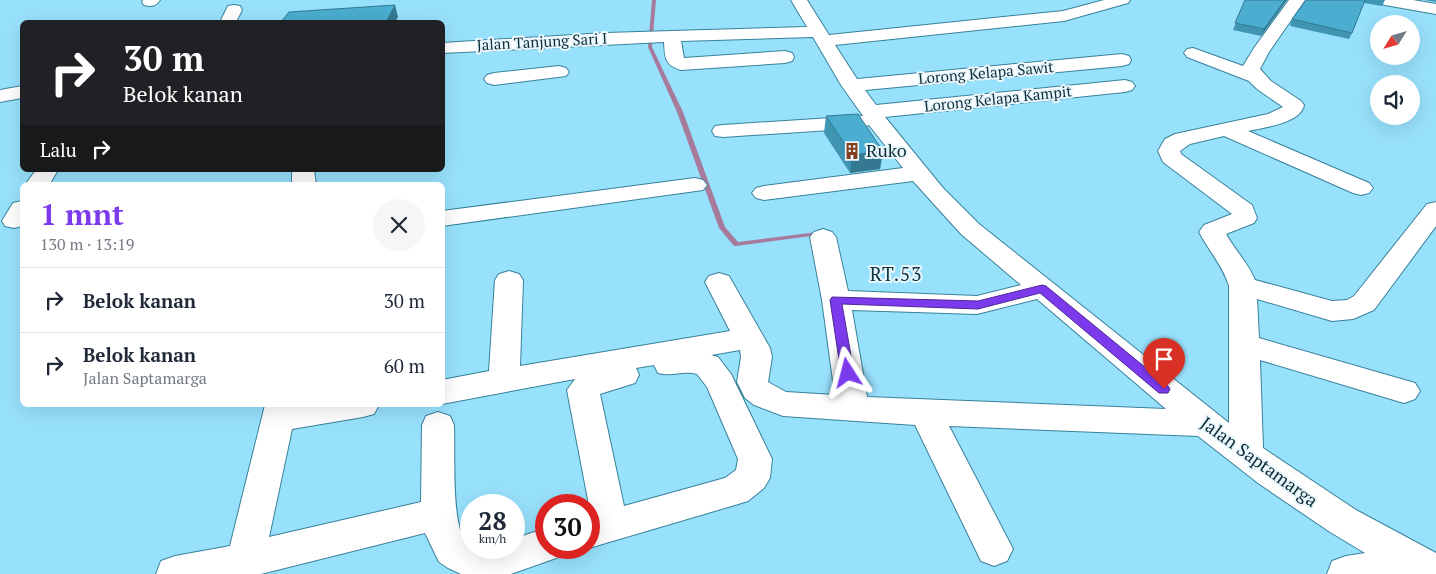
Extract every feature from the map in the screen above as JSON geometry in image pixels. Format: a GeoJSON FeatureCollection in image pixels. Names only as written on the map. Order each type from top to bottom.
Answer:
{"type":"FeatureCollection","features":[{"type":"Feature","properties":{"kind":"street","name":"Jalan Saptamarga"},"geometry":{"type":"LineString","coordinates":[[799,0],[851,85],[874,116],[935,193],[970,229],[1246,455],[1325,510],[1427,567]]}},
{"type":"Feature","properties":{"kind":"street"},"geometry":{"type":"LineString","coordinates":[[785,57],[681,64],[674,60],[666,36],[820,36],[1064,16],[1122,0]]}},
{"type":"Feature","properties":{"kind":"street"},"geometry":{"type":"LineString","coordinates":[[1253,76],[1250,69],[1297,0]]}},
{"type":"Feature","properties":{"kind":"street"},"geometry":{"type":"LineString","coordinates":[[1385,0],[1436,9]]}},
{"type":"Feature","properties":{"kind":"street"},"geometry":{"type":"LineString","coordinates":[[1428,0],[1436,2]]}},
{"type":"Feature","properties":{"kind":"street","name":"Jalan Tanjung Sari I"},"geometry":{"type":"LineString","coordinates":[[445,48],[666,36]]}},
{"type":"Feature","properties":{"kind":"street"},"geometry":{"type":"LineString","coordinates":[[495,44],[494,82],[559,72]]}},
{"type":"Feature","properties":{"kind":"street"},"geometry":{"type":"LineString","coordinates":[[1193,53],[1253,76],[1294,105],[1293,110],[1274,119],[1183,139],[1173,144],[1169,151],[1171,157],[1243,210],[1245,215],[1245,218],[1212,232],[1222,251],[1237,269],[1243,286],[1246,455]]}},
{"type":"Feature","properties":{"kind":"street","name":"Lorong Kelapa Sawit"},"geometry":{"type":"LineString","coordinates":[[851,85],[1122,60]]}},
{"type":"Feature","properties":{"kind":"street","name":"Lorong Kelapa Kampit"},"geometry":{"type":"LineString","coordinates":[[723,131],[874,116],[1125,86]]}},
{"type":"Feature","properties":{"kind":"street"},"geometry":{"type":"LineString","coordinates":[[0,96],[20,92]]}},
{"type":"Feature","properties":{"kind":"street"},"geometry":{"type":"LineString","coordinates":[[1227,130],[1361,188]]}},
{"type":"Feature","properties":{"kind":"street"},"geometry":{"type":"LineString","coordinates":[[764,194],[919,173]]}},
{"type":"Feature","properties":{"kind":"street"},"geometry":{"type":"LineString","coordinates":[[445,219],[695,185]]}},
{"type":"Feature","properties":{"kind":"street"},"geometry":{"type":"LineString","coordinates":[[1243,286],[1332,311],[1353,309],[1364,303],[1434,215]]}},
{"type":"Feature","properties":{"kind":"street"},"geometry":{"type":"LineString","coordinates":[[823,238],[836,300],[854,409]]}},
{"type":"Feature","properties":{"kind":"street"},"geometry":{"type":"LineString","coordinates":[[504,380],[509,280]]}},
{"type":"Feature","properties":{"kind":"street"},"geometry":{"type":"LineString","coordinates":[[718,282],[754,344],[757,354],[752,378],[755,390],[765,398],[783,404],[926,413],[1205,423]]}},
{"type":"Feature","properties":{"kind":"street"},"geometry":{"type":"LineString","coordinates":[[836,300],[978,305],[1042,289]]}},
{"type":"Feature","properties":{"kind":"street"},"geometry":{"type":"LineString","coordinates":[[445,406],[504,380],[749,338]]}},
{"type":"Feature","properties":{"kind":"street"},"geometry":{"type":"LineString","coordinates":[[1245,345],[1404,391]]}},
{"type":"Feature","properties":{"kind":"street"},"geometry":{"type":"LineString","coordinates":[[690,361],[707,365],[720,382],[755,459],[752,478],[735,490],[599,529],[583,390],[593,382],[690,361]]}},
{"type":"Feature","properties":{"kind":"street"},"geometry":{"type":"LineString","coordinates":[[244,567],[280,411],[335,407]]}},
{"type":"Feature","properties":{"kind":"street"},"geometry":{"type":"LineString","coordinates":[[440,408],[440,513],[443,533],[449,546],[460,556],[473,561],[487,562],[535,548]]}},
{"type":"Feature","properties":{"kind":"street"},"geometry":{"type":"LineString","coordinates":[[926,413],[994,549]]}},
{"type":"Feature","properties":{"kind":"street"},"geometry":{"type":"LineString","coordinates":[[175,574],[244,567],[440,513]]}},
{"type":"Feature","properties":{"kind":"street"},"geometry":{"type":"LineString","coordinates":[[1346,574],[1427,567]]}},
{"type":"Feature","properties":{"kind":"building"},"geometry":{"type":"Polygon","coordinates":[[[1245,0],[1285,0],[1264,29],[1235,23],[1245,0]]]}},
{"type":"Feature","properties":{"kind":"building"},"geometry":{"type":"Polygon","coordinates":[[[1306,0],[1365,0],[1352,33],[1292,19],[1306,0]]]}},
{"type":"Feature","properties":{"kind":"building"},"geometry":{"type":"Polygon","coordinates":[[[395,5],[387,20],[283,20],[289,12],[395,5]]]}},
{"type":"Feature","properties":{"kind":"building"},"geometry":{"type":"Polygon","coordinates":[[[858,114],[883,151],[852,155],[826,116],[858,114]]]}},
{"type":"Feature","properties":{"kind":"waterway"},"geometry":{"type":"LineString","coordinates":[[654,0],[650,47],[680,112],[722,228],[736,244],[817,234]]}},
{"type":"Feature","properties":{"kind":"place","name":"Ruko"},"geometry":{"type":"Point","coordinates":[852,151]}},
{"type":"Feature","properties":{"kind":"district","name":"RT.53"},"geometry":{"type":"Point","coordinates":[896,274]}},
{"type":"Feature","properties":{"kind":"route"},"geometry":{"type":"LineString","coordinates":[[848,373],[836,300],[978,305],[1042,289],[1164,389]]}}]}
